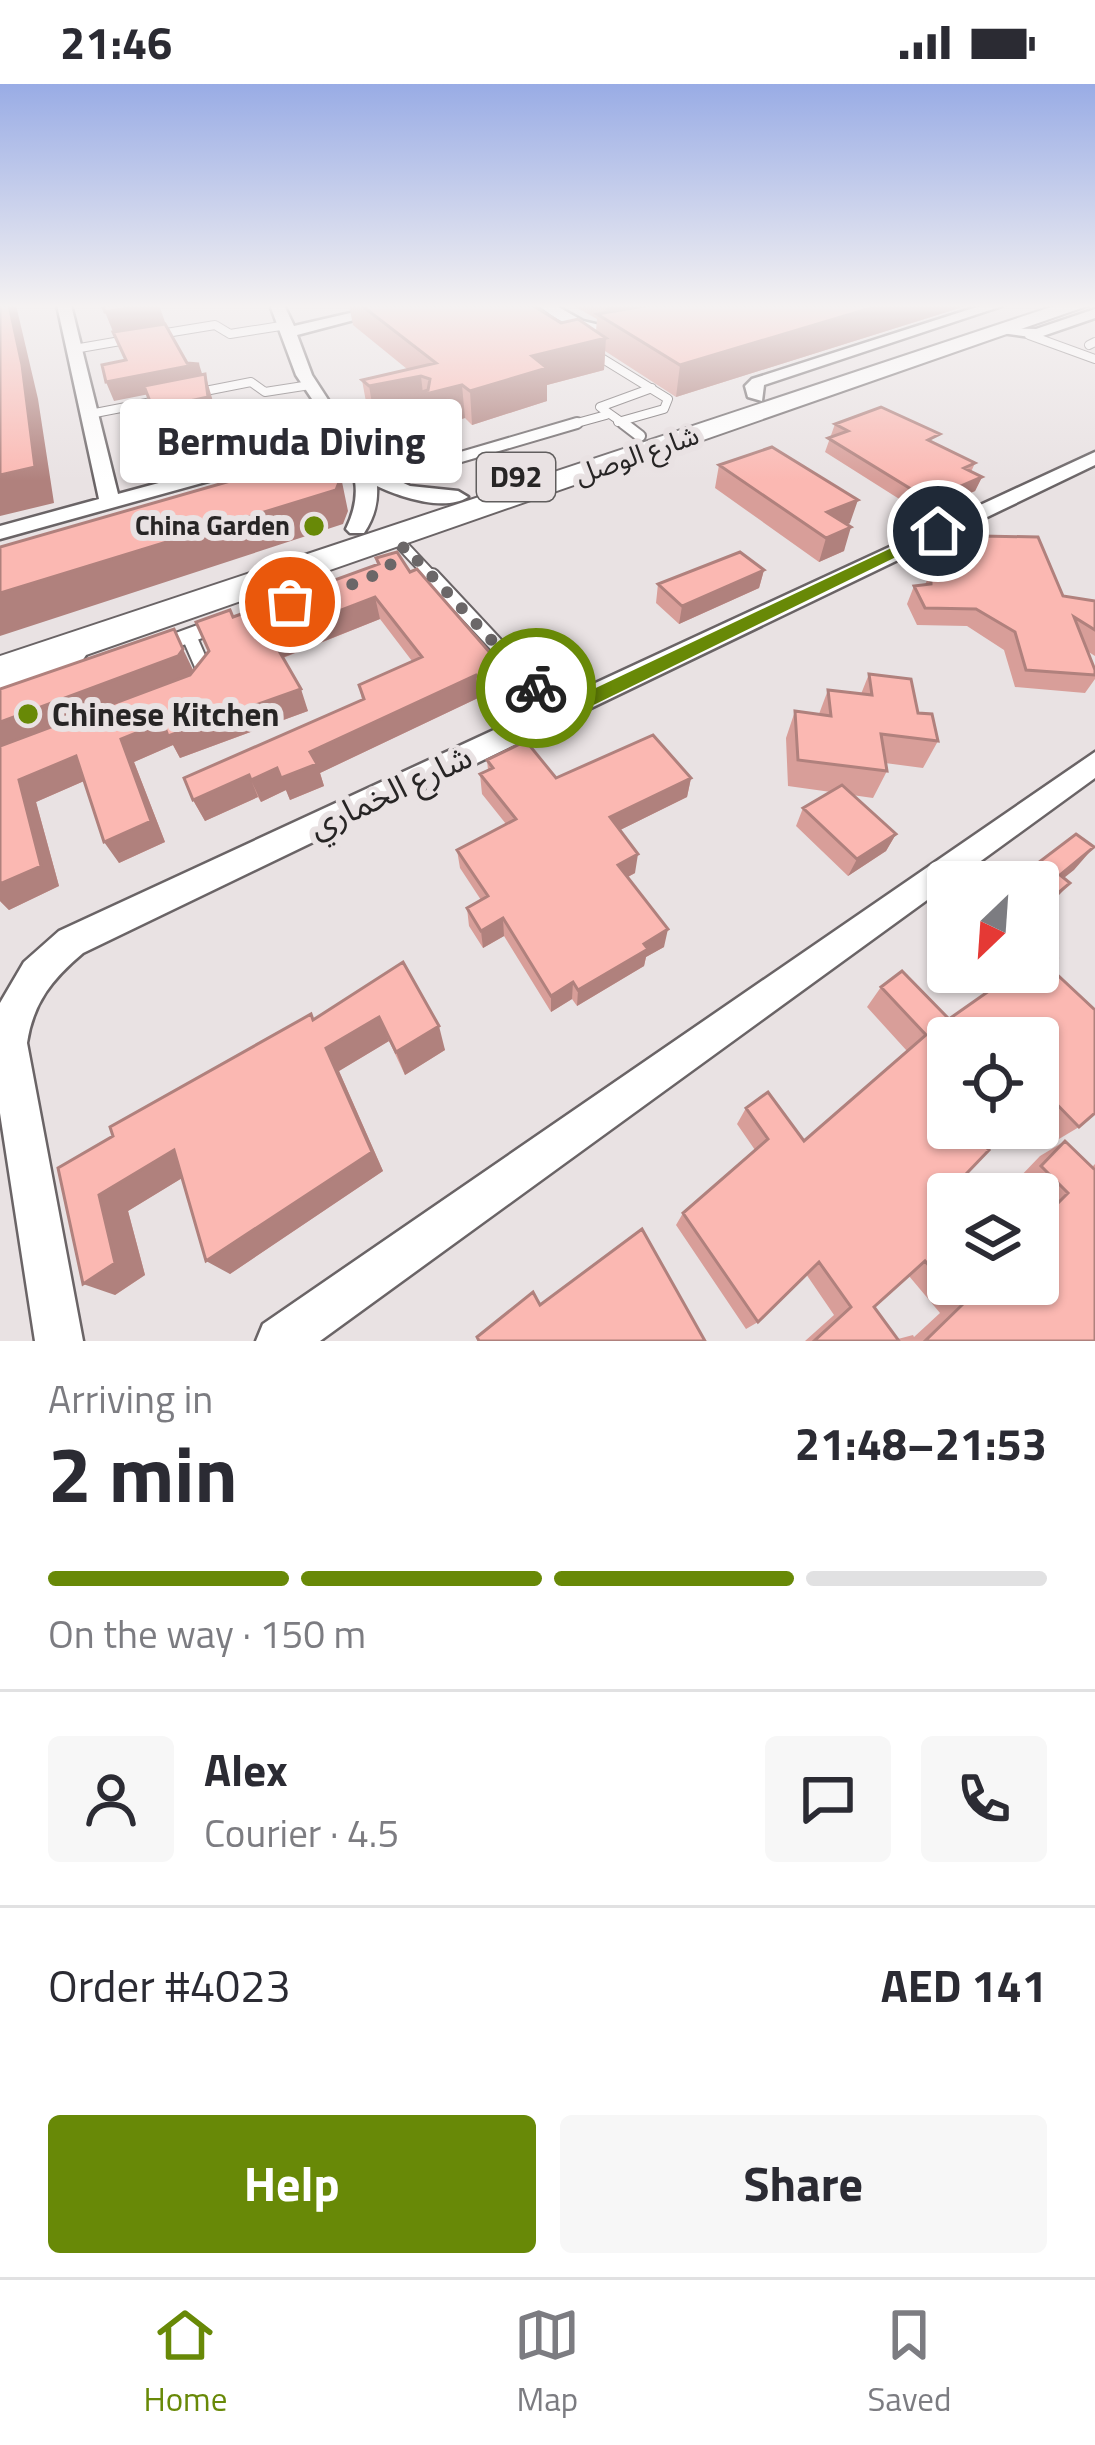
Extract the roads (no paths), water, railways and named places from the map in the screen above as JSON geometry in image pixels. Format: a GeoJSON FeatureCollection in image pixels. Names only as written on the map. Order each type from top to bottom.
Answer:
{"type":"FeatureCollection","features":[{"type":"Feature","properties":{"kind":"main road","name":"شارع الوصل"},"geometry":{"type":"LineString","coordinates":[[0,646],[458,496],[629,429],[867,364]]}},
{"type":"Feature","properties":{"kind":"main road","name":"شارع الوصل"},"geometry":{"type":"LineString","coordinates":[[0,671],[132,641],[399,548],[895,364]]}},
{"type":"Feature","properties":{"kind":"street"},"geometry":{"type":"LineString","coordinates":[[77,364],[110,502]]}},
{"type":"Feature","properties":{"kind":"street"},"geometry":{"type":"LineString","coordinates":[[302,364],[310,385],[368,474],[406,493],[458,496]]}},
{"type":"Feature","properties":{"kind":"street","name":"شارع الوصل"},"geometry":{"type":"LineString","coordinates":[[756,397],[753,386],[814,364]]}},
{"type":"Feature","properties":{"kind":"street"},"geometry":{"type":"LineString","coordinates":[[0,533],[348,444]]}},
{"type":"Feature","properties":{"kind":"street","name":"شارع الخماري"},"geometry":{"type":"LineString","coordinates":[[58,1341],[4,1040],[24,988],[70,942],[1095,458]]}},
{"type":"Feature","properties":{"kind":"street"},"geometry":{"type":"LineString","coordinates":[[357,529],[370,506],[368,474]]}},
{"type":"Feature","properties":{"kind":"street"},"geometry":{"type":"LineString","coordinates":[[0,687],[132,641]]}},
{"type":"Feature","properties":{"kind":"street"},"geometry":{"type":"LineString","coordinates":[[280,1341],[1095,763]]}},
{"type":"Feature","properties":{"kind":"lane"},"geometry":{"type":"LineString","coordinates":[[619,364],[668,399],[668,406],[629,429],[606,415],[599,407],[604,402],[652,388]]}},
{"type":"Feature","properties":{"kind":"lane"},"geometry":{"type":"LineString","coordinates":[[89,414],[251,382],[265,392],[310,385]]}},
{"type":"Feature","properties":{"kind":"lane"},"geometry":{"type":"LineString","coordinates":[[348,444],[391,450],[415,463],[437,464],[606,415]]}},
{"type":"Feature","properties":{"kind":"lane"},"geometry":{"type":"LineString","coordinates":[[348,444],[427,417]]}},
{"type":"Feature","properties":{"kind":"lane"},"geometry":{"type":"LineString","coordinates":[[399,548],[560,713]]}},
{"type":"Feature","properties":{"kind":"lane"},"geometry":{"type":"LineString","coordinates":[[132,641],[189,636],[230,622]]}},
{"type":"Feature","properties":{"kind":"lane"},"geometry":{"type":"LineString","coordinates":[[189,636],[207,673],[195,688]]}},
{"type":"Feature","properties":{"kind":"place","name":"China Garden"},"geometry":{"type":"Point","coordinates":[314,526]}},
{"type":"Feature","properties":{"kind":"place","name":"Bermuda Diving"},"geometry":{"type":"Point","coordinates":[290,602]}},
{"type":"Feature","properties":{"kind":"place","name":"Chinese Kitchen"},"geometry":{"type":"Point","coordinates":[28,714]}}]}
